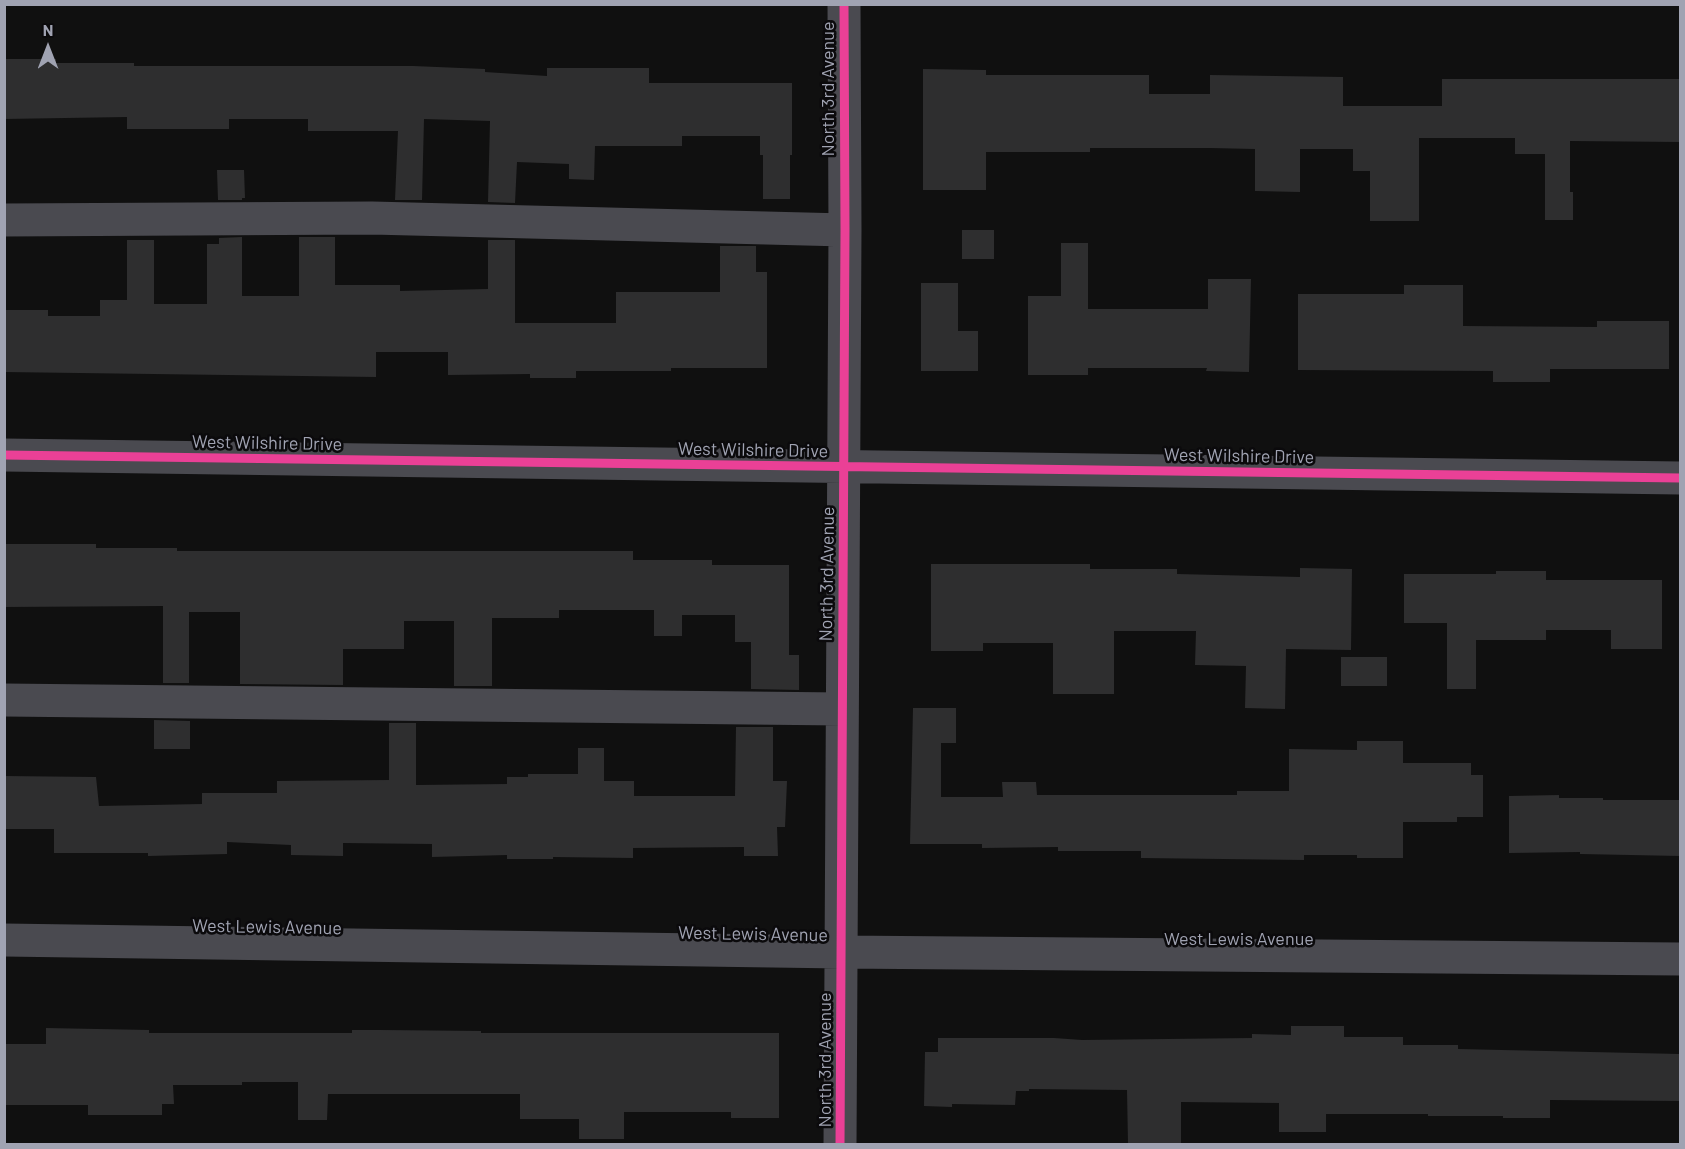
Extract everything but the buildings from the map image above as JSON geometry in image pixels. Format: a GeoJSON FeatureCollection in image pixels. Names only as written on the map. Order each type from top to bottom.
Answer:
{"type":"FeatureCollection","features":[{"type":"Feature","properties":{"kind":"street","name":"North 3rd Avenue"},"geometry":{"type":"LineString","coordinates":[[840,1144],[846,230],[844,4]]}},
{"type":"Feature","properties":{"kind":"street"},"geometry":{"type":"LineString","coordinates":[[4,220],[372,218],[846,230]]}},
{"type":"Feature","properties":{"kind":"street","name":"West Wilshire Drive"},"geometry":{"type":"LineString","coordinates":[[4,455],[1680,478]]}},
{"type":"Feature","properties":{"kind":"street"},"geometry":{"type":"LineString","coordinates":[[4,700],[842,709]]}},
{"type":"Feature","properties":{"kind":"street","name":"West Lewis Avenue"},"geometry":{"type":"LineString","coordinates":[[4,940],[842,952],[1680,959]]}},
{"type":"Feature","properties":{"kind":"cycle path"},"geometry":{"type":"LineString","coordinates":[[840,1144],[844,4]]}},
{"type":"Feature","properties":{"kind":"cycle path"},"geometry":{"type":"LineString","coordinates":[[4,455],[1680,478]]}}]}
